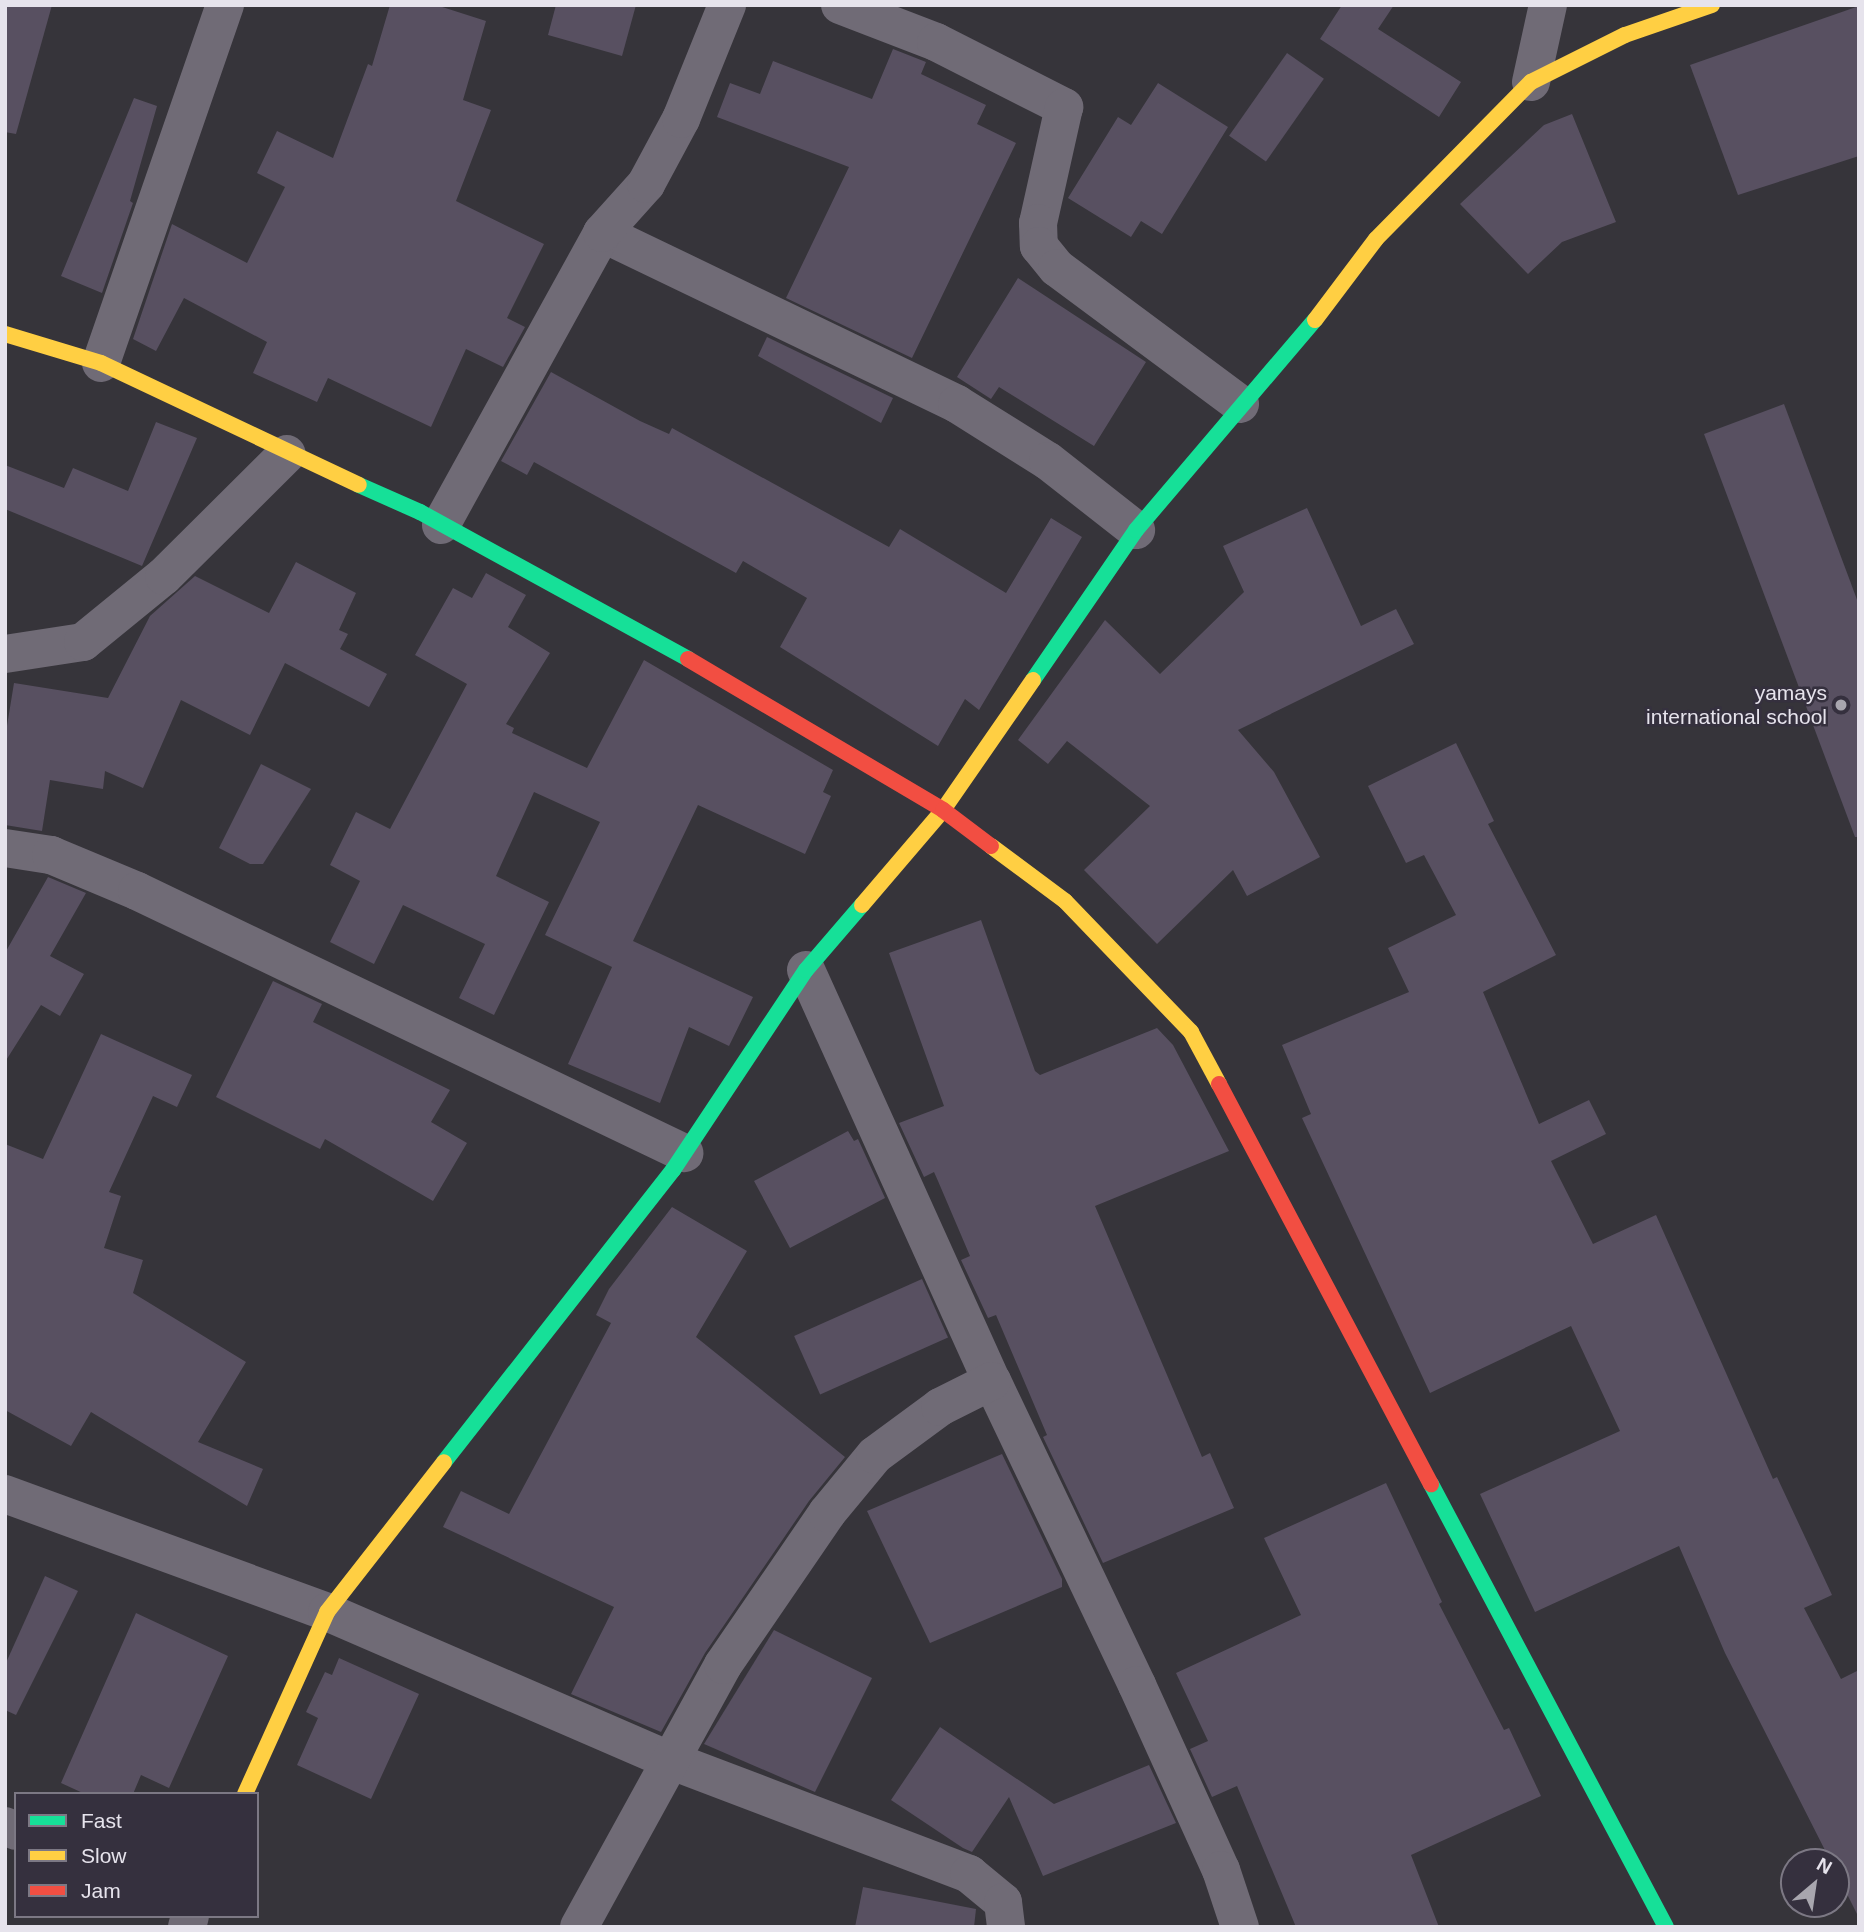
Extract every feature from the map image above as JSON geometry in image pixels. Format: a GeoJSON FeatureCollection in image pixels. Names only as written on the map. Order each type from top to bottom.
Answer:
{"type":"FeatureCollection","features":[{"type":"Feature","properties":{"kind":"street"},"geometry":{"type":"LineString","coordinates":[[101,363],[225,5]]}},
{"type":"Feature","properties":{"kind":"street"},"geometry":{"type":"LineString","coordinates":[[441,525],[602,233],[652,173],[681,119],[727,5]]}},
{"type":"Feature","properties":{"kind":"street"},"geometry":{"type":"LineString","coordinates":[[840,5],[936,42],[1065,107],[1038,223],[1040,246],[1057,268],[1240,404]]}},
{"type":"Feature","properties":{"kind":"street"},"geometry":{"type":"LineString","coordinates":[[1531,82],[1548,5]]}},
{"type":"Feature","properties":{"kind":"street"},"geometry":{"type":"LineString","coordinates":[[245,1792],[327,1612],[684,1153],[806,970],[943,810],[1136,530],[1240,404],[1318,317],[1376,239],[1531,82],[1625,36],[1712,5]]}},
{"type":"Feature","properties":{"kind":"street"},"geometry":{"type":"LineString","coordinates":[[602,233],[957,404],[1048,461],[1136,530]]}},
{"type":"Feature","properties":{"kind":"street"},"geometry":{"type":"LineString","coordinates":[[5,334],[101,363],[287,454],[441,525],[692,662],[943,810],[1065,901],[1191,1032],[1665,1927]]}},
{"type":"Feature","properties":{"kind":"street"},"geometry":{"type":"LineString","coordinates":[[5,653],[83,642],[164,576],[287,454]]}},
{"type":"Feature","properties":{"kind":"street"},"geometry":{"type":"LineString","coordinates":[[5,848],[51,855],[137,891],[684,1153]]}},
{"type":"Feature","properties":{"kind":"street"},"geometry":{"type":"LineString","coordinates":[[806,970],[992,1381],[1138,1685],[1221,1870],[1240,1927]]}},
{"type":"Feature","properties":{"kind":"street"},"geometry":{"type":"LineString","coordinates":[[579,1927],[723,1665],[827,1513],[875,1455],[940,1407],[992,1381]]}},
{"type":"Feature","properties":{"kind":"street"},"geometry":{"type":"LineString","coordinates":[[5,1494],[327,1612],[672,1761],[969,1874],[1003,1902],[1006,1927]]}},
{"type":"Feature","properties":{"kind":"building"},"geometry":{"type":"Polygon","coordinates":[[[5,5],[52,5],[16,134],[5,132],[5,5]]]}},
{"type":"Feature","properties":{"kind":"building"},"geometry":{"type":"Polygon","coordinates":[[[390,5],[436,5],[486,21],[463,100],[491,110],[456,201],[544,244],[507,318],[525,327],[503,367],[466,349],[431,427],[328,378],[317,402],[253,373],[267,342],[184,298],[156,351],[133,339],[172,224],[247,263],[285,187],[257,173],[277,131],[333,158],[368,64],[372,66],[390,5]]]}},
{"type":"Feature","properties":{"kind":"building"},"geometry":{"type":"Polygon","coordinates":[[[556,5],[636,5],[622,56],[548,35],[556,5]]]}},
{"type":"Feature","properties":{"kind":"building"},"geometry":{"type":"Polygon","coordinates":[[[1342,5],[1394,5],[1378,29],[1461,82],[1439,117],[1320,39],[1342,5]]]}},
{"type":"Feature","properties":{"kind":"building"},"geometry":{"type":"Polygon","coordinates":[[[1859,6],[1859,156],[1738,195],[1690,65],[1859,6]]]}},
{"type":"Feature","properties":{"kind":"building"},"geometry":{"type":"Polygon","coordinates":[[[893,49],[926,62],[921,74],[986,105],[977,124],[1016,143],[912,358],[786,298],[849,167],[717,117],[730,83],[760,94],[773,61],[872,99],[893,49]]]}},
{"type":"Feature","properties":{"kind":"building"},"geometry":{"type":"Polygon","coordinates":[[[1287,53],[1324,79],[1266,162],[1229,136],[1287,53]]]}},
{"type":"Feature","properties":{"kind":"building"},"geometry":{"type":"Polygon","coordinates":[[[1158,83],[1228,127],[1162,234],[1141,221],[1131,237],[1068,198],[1118,117],[1131,125],[1158,83]]]}},
{"type":"Feature","properties":{"kind":"building"},"geometry":{"type":"Polygon","coordinates":[[[134,98],[157,106],[130,201],[133,203],[102,293],[61,276],[134,98]]]}},
{"type":"Feature","properties":{"kind":"building"},"geometry":{"type":"Polygon","coordinates":[[[1572,114],[1616,222],[1562,242],[1528,274],[1460,204],[1544,125],[1572,114]]]}},
{"type":"Feature","properties":{"kind":"building"},"geometry":{"type":"Polygon","coordinates":[[[1018,278],[1146,362],[1094,446],[999,387],[991,399],[957,377],[1018,278]]]}},
{"type":"Feature","properties":{"kind":"building"},"geometry":{"type":"Polygon","coordinates":[[[767,337],[893,398],[881,423],[758,356],[767,337]]]}},
{"type":"Feature","properties":{"kind":"building"},"geometry":{"type":"Polygon","coordinates":[[[551,372],[640,421],[669,434],[672,428],[889,547],[900,529],[1006,593],[1051,518],[1082,537],[979,710],[965,699],[938,746],[780,647],[807,598],[743,561],[736,573],[534,462],[527,475],[501,461],[551,372]]]}},
{"type":"Feature","properties":{"kind":"building"},"geometry":{"type":"Polygon","coordinates":[[[1784,404],[1859,605],[1859,837],[1855,837],[1704,434],[1784,404]]]}},
{"type":"Feature","properties":{"kind":"building"},"geometry":{"type":"Polygon","coordinates":[[[156,422],[197,438],[142,566],[5,509],[5,465],[64,488],[73,468],[128,491],[156,422]]]}},
{"type":"Feature","properties":{"kind":"building"},"geometry":{"type":"Polygon","coordinates":[[[1307,508],[1361,626],[1396,609],[1414,644],[1238,730],[1274,772],[1320,857],[1247,896],[1233,870],[1157,944],[1084,870],[1150,806],[1067,741],[1048,764],[1018,740],[1105,620],[1160,674],[1244,592],[1223,546],[1307,508]]]}},
{"type":"Feature","properties":{"kind":"building"},"geometry":{"type":"Polygon","coordinates":[[[296,562],[356,593],[339,630],[348,634],[340,649],[387,674],[369,707],[285,663],[250,735],[181,700],[143,788],[105,771],[103,789],[50,780],[42,831],[5,825],[5,738],[14,683],[108,698],[150,616],[195,576],[269,613],[296,562]]]}},
{"type":"Feature","properties":{"kind":"building"},"geometry":{"type":"Polygon","coordinates":[[[486,573],[526,595],[508,627],[550,653],[506,724],[514,728],[512,733],[587,768],[644,660],[833,770],[823,792],[831,796],[805,854],[698,805],[633,941],[753,997],[729,1046],[689,1027],[660,1103],[568,1064],[612,967],[545,935],[600,822],[534,792],[496,876],[549,902],[494,1015],[459,998],[485,944],[403,905],[374,964],[330,942],[360,881],[330,865],[356,812],[390,829],[467,684],[415,655],[453,588],[472,598],[486,573]]]}},
{"type":"Feature","properties":{"kind":"building"},"geometry":{"type":"Polygon","coordinates":[[[1456,743],[1494,821],[1488,824],[1556,955],[1483,992],[1539,1124],[1589,1100],[1606,1134],[1551,1161],[1593,1244],[1656,1215],[1773,1479],[1777,1477],[1832,1595],[1804,1608],[1841,1679],[1859,1670],[1859,1918],[1850,1900],[1850,1848],[1824,1848],[1725,1653],[1679,1546],[1535,1612],[1480,1494],[1620,1431],[1571,1326],[1430,1393],[1302,1118],[1311,1114],[1282,1045],[1409,992],[1388,948],[1456,915],[1424,855],[1406,863],[1368,786],[1456,743]]]}},
{"type":"Feature","properties":{"kind":"building"},"geometry":{"type":"Polygon","coordinates":[[[261,764],[311,789],[263,864],[250,864],[219,848],[261,764]]]}},
{"type":"Feature","properties":{"kind":"building"},"geometry":{"type":"Polygon","coordinates":[[[48,877],[86,893],[50,956],[84,974],[60,1016],[41,1005],[5,1062],[5,953],[48,877]]]}},
{"type":"Feature","properties":{"kind":"building"},"geometry":{"type":"Polygon","coordinates":[[[981,920],[1035,1071],[1040,1075],[1157,1028],[1173,1045],[1229,1151],[1095,1206],[1202,1457],[1210,1453],[1234,1508],[1103,1563],[1043,1437],[1047,1435],[996,1315],[988,1318],[961,1260],[970,1256],[934,1172],[924,1177],[899,1123],[944,1106],[889,953],[981,920]]]}},
{"type":"Feature","properties":{"kind":"building"},"geometry":{"type":"Polygon","coordinates":[[[273,981],[322,1004],[313,1022],[450,1090],[431,1122],[467,1143],[433,1201],[325,1139],[320,1149],[216,1097],[273,981]]]}},
{"type":"Feature","properties":{"kind":"building"},"geometry":{"type":"Polygon","coordinates":[[[101,1034],[192,1075],[177,1107],[153,1096],[109,1192],[121,1196],[104,1248],[143,1260],[133,1293],[246,1362],[198,1442],[263,1469],[247,1506],[91,1412],[71,1446],[5,1410],[5,1144],[43,1159],[101,1034]]]}},
{"type":"Feature","properties":{"kind":"building"},"geometry":{"type":"Polygon","coordinates":[[[848,1131],[854,1141],[858,1139],[885,1198],[790,1248],[754,1181],[848,1131]]]}},
{"type":"Feature","properties":{"kind":"building"},"geometry":{"type":"Polygon","coordinates":[[[672,1207],[747,1251],[696,1337],[845,1457],[809,1501],[705,1653],[661,1732],[571,1694],[614,1607],[443,1527],[461,1491],[509,1514],[611,1323],[596,1315],[609,1289],[672,1207]]]}},
{"type":"Feature","properties":{"kind":"building"},"geometry":{"type":"Polygon","coordinates":[[[922,1279],[948,1337],[820,1394],[794,1336],[922,1279]]]}},
{"type":"Feature","properties":{"kind":"building"},"geometry":{"type":"Polygon","coordinates":[[[1002,1454],[1062,1579],[1062,1587],[930,1643],[867,1511],[1002,1454]]]}},
{"type":"Feature","properties":{"kind":"building"},"geometry":{"type":"Polygon","coordinates":[[[1386,1483],[1442,1602],[1439,1604],[1504,1730],[1509,1728],[1541,1796],[1411,1855],[1439,1927],[1296,1927],[1237,1786],[1212,1797],[1190,1749],[1208,1741],[1176,1673],[1301,1615],[1264,1538],[1386,1483]]]}},
{"type":"Feature","properties":{"kind":"building"},"geometry":{"type":"Polygon","coordinates":[[[45,1576],[78,1591],[16,1715],[5,1710],[5,1665],[45,1576]]]}},
{"type":"Feature","properties":{"kind":"building"},"geometry":{"type":"Polygon","coordinates":[[[136,1613],[228,1656],[169,1788],[141,1775],[134,1792],[81,1792],[61,1783],[136,1613]]]}},
{"type":"Feature","properties":{"kind":"building"},"geometry":{"type":"Polygon","coordinates":[[[774,1630],[872,1678],[815,1792],[704,1744],[774,1630]]]}},
{"type":"Feature","properties":{"kind":"building"},"geometry":{"type":"Polygon","coordinates":[[[339,1658],[419,1694],[371,1799],[297,1765],[318,1718],[306,1712],[325,1672],[332,1675],[339,1658]]]}},
{"type":"Feature","properties":{"kind":"building"},"geometry":{"type":"Polygon","coordinates":[[[940,1727],[1054,1804],[1149,1765],[1176,1823],[1043,1876],[1009,1797],[972,1852],[891,1800],[940,1727]]]}},
{"type":"Feature","properties":{"kind":"building"},"geometry":{"type":"Polygon","coordinates":[[[863,1887],[976,1909],[974,1927],[855,1927],[863,1887]]]}},
{"type":"Feature","properties":{"kind":"traffic: fast"},"geometry":{"type":"LineString","coordinates":[[1033,680],[1136,530],[1315,320]]}},
{"type":"Feature","properties":{"kind":"traffic: fast"},"geometry":{"type":"LineString","coordinates":[[359,485],[420,512],[688,659]]}},
{"type":"Feature","properties":{"kind":"traffic: fast"},"geometry":{"type":"LineString","coordinates":[[444,1462],[673,1170],[806,970],[862,905]]}},
{"type":"Feature","properties":{"kind":"traffic: fast"},"geometry":{"type":"LineString","coordinates":[[1431,1484],[1666,1927]]}},
{"type":"Feature","properties":{"kind":"traffic: slow"},"geometry":{"type":"LineString","coordinates":[[1315,320],[1376,239],[1531,82],[1625,35],[1712,5]]}},
{"type":"Feature","properties":{"kind":"traffic: slow"},"geometry":{"type":"LineString","coordinates":[[5,334],[101,363],[359,485]]}},
{"type":"Feature","properties":{"kind":"traffic: slow"},"geometry":{"type":"LineString","coordinates":[[862,905],[943,810],[1033,680]]}},
{"type":"Feature","properties":{"kind":"traffic: slow"},"geometry":{"type":"LineString","coordinates":[[991,846],[1065,901],[1191,1032],[1219,1084]]}},
{"type":"Feature","properties":{"kind":"traffic: slow"},"geometry":{"type":"LineString","coordinates":[[246,1792],[327,1612],[444,1462]]}},
{"type":"Feature","properties":{"kind":"traffic: jam"},"geometry":{"type":"LineString","coordinates":[[688,659],[943,810],[991,846]]}},
{"type":"Feature","properties":{"kind":"traffic: jam"},"geometry":{"type":"LineString","coordinates":[[1219,1084],[1431,1484]]}},
{"type":"Feature","properties":{"kind":"place","name":"yamays international school"},"geometry":{"type":"Point","coordinates":[1841,705]}}]}
